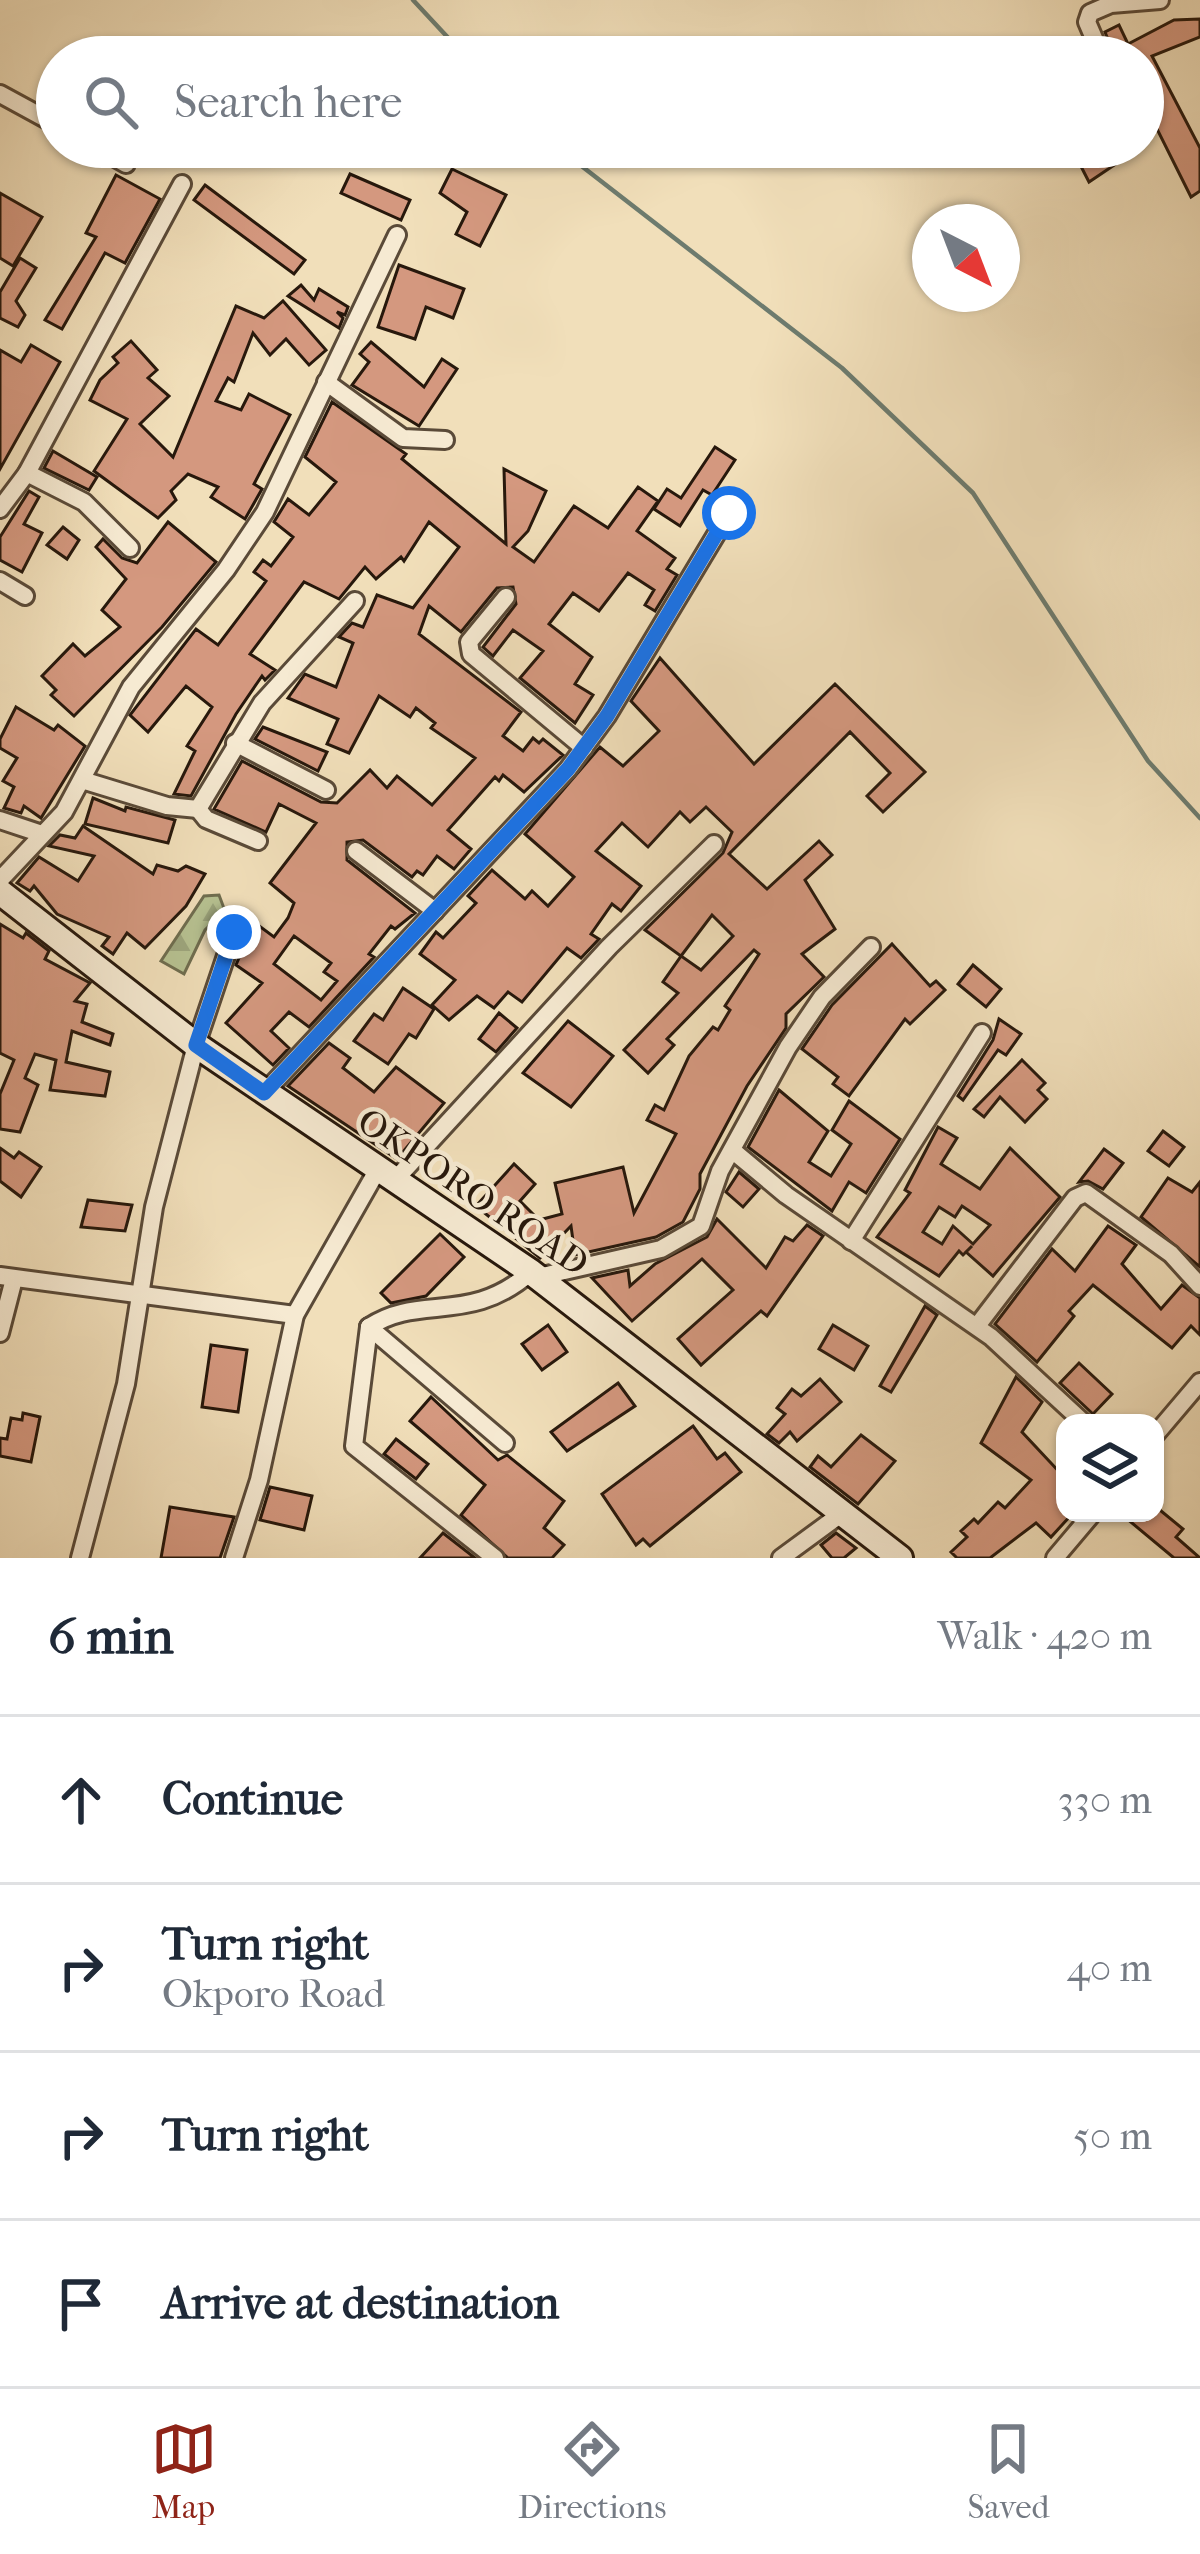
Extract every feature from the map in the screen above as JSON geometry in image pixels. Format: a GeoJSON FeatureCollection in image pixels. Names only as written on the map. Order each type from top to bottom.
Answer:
{"type":"FeatureCollection","features":[{"type":"Feature","properties":{"kind":"main road","name":"OKPORO ROAD"},"geometry":{"type":"LineString","coordinates":[[0,892],[196,1045],[535,1274],[900,1558]]}},
{"type":"Feature","properties":{"kind":"street"},"geometry":{"type":"LineString","coordinates":[[1093,36],[1087,22],[1090,13],[1112,4],[1160,0]]}},
{"type":"Feature","properties":{"kind":"street"},"geometry":{"type":"LineString","coordinates":[[0,94],[36,114]]}},
{"type":"Feature","properties":{"kind":"street"},"geometry":{"type":"LineString","coordinates":[[0,509],[27,472],[182,184]]}},
{"type":"Feature","properties":{"kind":"street"},"geometry":{"type":"LineString","coordinates":[[0,880],[64,812],[130,687],[226,570],[266,512],[397,235]]}},
{"type":"Feature","properties":{"kind":"street"},"geometry":{"type":"LineString","coordinates":[[326,382],[403,437],[445,440]]}},
{"type":"Feature","properties":{"kind":"street"},"geometry":{"type":"LineString","coordinates":[[27,472],[84,502],[130,548]]}},
{"type":"Feature","properties":{"kind":"street"},"geometry":{"type":"LineString","coordinates":[[264,1093],[584,748],[729,513]]}},
{"type":"Feature","properties":{"kind":"street"},"geometry":{"type":"LineString","coordinates":[[0,581],[25,596]]}},
{"type":"Feature","properties":{"kind":"street"},"geometry":{"type":"LineString","coordinates":[[506,597],[469,642],[471,654],[584,748]]}},
{"type":"Feature","properties":{"kind":"street"},"geometry":{"type":"LineString","coordinates":[[198,809],[262,703],[355,601]]}},
{"type":"Feature","properties":{"kind":"street"},"geometry":{"type":"LineString","coordinates":[[235,743],[326,790]]}},
{"type":"Feature","properties":{"kind":"street"},"geometry":{"type":"LineString","coordinates":[[82,780],[166,806],[198,809],[206,820],[258,841]]}},
{"type":"Feature","properties":{"kind":"street"},"geometry":{"type":"LineString","coordinates":[[0,820],[42,834]]}},
{"type":"Feature","properties":{"kind":"street"},"geometry":{"type":"LineString","coordinates":[[234,1558],[259,1480],[295,1315],[387,1175],[714,844]]}},
{"type":"Feature","properties":{"kind":"street"},"geometry":{"type":"LineString","coordinates":[[356,850],[435,911]]}},
{"type":"Feature","properties":{"kind":"street"},"geometry":{"type":"LineString","coordinates":[[80,1558],[114,1439],[154,1207],[196,1045],[234,932]]}},
{"type":"Feature","properties":{"kind":"street"},"geometry":{"type":"LineString","coordinates":[[368,1327],[389,1317],[493,1300],[535,1274],[681,1242],[700,1226],[732,1150],[810,1014],[872,947]]}},
{"type":"Feature","properties":{"kind":"street"},"geometry":{"type":"LineString","coordinates":[[851,1240],[982,1034]]}},
{"type":"Feature","properties":{"kind":"street"},"geometry":{"type":"LineString","coordinates":[[732,1150],[851,1240],[977,1326],[1074,1414]]}},
{"type":"Feature","properties":{"kind":"street"},"geometry":{"type":"LineString","coordinates":[[977,1326],[1076,1198],[1086,1193],[1172,1254],[1200,1286]]}},
{"type":"Feature","properties":{"kind":"street"},"geometry":{"type":"LineString","coordinates":[[0,1333],[7,1277],[295,1315]]}},
{"type":"Feature","properties":{"kind":"street"},"geometry":{"type":"LineString","coordinates":[[368,1327],[505,1443]]}},
{"type":"Feature","properties":{"kind":"street"},"geometry":{"type":"LineString","coordinates":[[368,1327],[354,1446],[495,1558]]}},
{"type":"Feature","properties":{"kind":"street"},"geometry":{"type":"LineString","coordinates":[[1164,1424],[1200,1382]]}},
{"type":"Feature","properties":{"kind":"street"},"geometry":{"type":"LineString","coordinates":[[782,1558],[842,1514]]}},
{"type":"Feature","properties":{"kind":"street"},"geometry":{"type":"LineString","coordinates":[[1054,1558],[1086,1522]]}},
{"type":"Feature","properties":{"kind":"green space"},"geometry":{"type":"Polygon","coordinates":[[[219,895],[225,911],[205,930],[184,974],[161,961],[204,896],[219,895]]]}},
{"type":"Feature","properties":{"kind":"building"},"geometry":{"type":"Polygon","coordinates":[[[1200,19],[1200,37],[1164,51],[1164,36],[1143,36],[1174,20],[1200,19]]]}},
{"type":"Feature","properties":{"kind":"building"},"geometry":{"type":"Polygon","coordinates":[[[1119,25],[1124,36],[1107,36],[1105,32],[1119,25]]]}},
{"type":"Feature","properties":{"kind":"building"},"geometry":{"type":"Polygon","coordinates":[[[1164,79],[1200,148],[1200,191],[1191,197],[1164,143],[1164,79]]]}},
{"type":"Feature","properties":{"kind":"building"},"geometry":{"type":"Polygon","coordinates":[[[1082,168],[1110,168],[1089,182],[1082,168]]]}},
{"type":"Feature","properties":{"kind":"building"},"geometry":{"type":"Polygon","coordinates":[[[452,169],[506,195],[480,246],[456,234],[467,212],[440,193],[452,169]]]}},
{"type":"Feature","properties":{"kind":"building"},"geometry":{"type":"Polygon","coordinates":[[[350,174],[410,200],[401,220],[341,193],[350,174]]]}},
{"type":"Feature","properties":{"kind":"building"},"geometry":{"type":"Polygon","coordinates":[[[116,175],[160,199],[125,263],[105,253],[62,329],[45,320],[96,237],[86,233],[116,175]]]}},
{"type":"Feature","properties":{"kind":"building"},"geometry":{"type":"Polygon","coordinates":[[[205,185],[305,260],[294,274],[194,200],[205,185]]]}},
{"type":"Feature","properties":{"kind":"building"},"geometry":{"type":"Polygon","coordinates":[[[0,193],[42,217],[13,266],[0,258],[0,193]]]}},
{"type":"Feature","properties":{"kind":"building"},"geometry":{"type":"Polygon","coordinates":[[[20,258],[36,268],[16,301],[25,315],[18,327],[0,318],[0,292],[20,258]]]}},
{"type":"Feature","properties":{"kind":"building"},"geometry":{"type":"Polygon","coordinates":[[[399,265],[464,289],[453,318],[426,307],[415,339],[378,327],[399,265]]]}},
{"type":"Feature","properties":{"kind":"building"},"geometry":{"type":"Polygon","coordinates":[[[301,285],[314,300],[319,289],[348,307],[345,315],[337,312],[343,318],[339,328],[288,296],[301,285]]]}},
{"type":"Feature","properties":{"kind":"building"},"geometry":{"type":"Polygon","coordinates":[[[283,301],[326,350],[309,365],[286,339],[270,355],[253,333],[234,382],[228,378],[216,401],[241,410],[249,394],[290,415],[254,484],[262,489],[245,519],[211,497],[218,487],[188,474],[171,491],[176,500],[158,518],[94,471],[127,419],[90,400],[100,380],[118,363],[113,357],[131,341],[157,370],[148,378],[169,396],[140,424],[173,457],[236,306],[264,318],[283,301]]]}},
{"type":"Feature","properties":{"kind":"building"},"geometry":{"type":"Polygon","coordinates":[[[371,342],[424,387],[442,359],[457,369],[419,426],[352,385],[369,362],[360,354],[371,342]]]}},
{"type":"Feature","properties":{"kind":"building"},"geometry":{"type":"Polygon","coordinates":[[[31,345],[60,362],[0,469],[0,350],[21,362],[31,345]]]}},
{"type":"Feature","properties":{"kind":"building"},"geometry":{"type":"Polygon","coordinates":[[[332,402],[406,454],[402,459],[506,544],[504,469],[546,491],[528,531],[513,547],[534,562],[574,506],[608,528],[638,487],[658,501],[637,531],[675,558],[667,569],[677,575],[655,611],[645,605],[654,590],[628,573],[599,611],[573,593],[549,624],[592,657],[575,684],[593,695],[575,723],[520,678],[543,651],[513,630],[493,656],[483,647],[516,604],[513,587],[497,588],[461,632],[429,606],[419,634],[521,712],[503,736],[523,751],[533,738],[539,743],[543,739],[563,755],[524,792],[503,775],[499,781],[495,777],[448,830],[471,849],[454,869],[437,856],[423,875],[417,871],[412,877],[363,840],[347,842],[347,860],[415,913],[395,929],[391,926],[369,954],[374,957],[309,1027],[289,1012],[271,1031],[289,1048],[273,1065],[226,1023],[262,983],[236,965],[254,922],[274,937],[288,918],[294,903],[270,883],[316,823],[279,804],[266,832],[214,809],[242,761],[321,802],[337,803],[370,770],[387,788],[397,776],[432,805],[475,758],[431,728],[435,723],[416,708],[410,717],[379,696],[349,753],[327,744],[338,719],[288,698],[305,674],[336,687],[353,643],[339,637],[352,623],[363,627],[377,595],[413,608],[459,547],[429,522],[404,561],[401,557],[376,579],[365,567],[339,599],[304,582],[250,654],[275,670],[265,680],[262,676],[236,714],[191,796],[174,794],[195,751],[187,746],[212,707],[186,686],[148,732],[130,715],[196,629],[218,645],[261,588],[266,581],[254,572],[263,560],[271,566],[293,537],[274,522],[288,499],[309,515],[336,482],[305,457],[332,402]],[[294,936],[274,964],[321,1000],[337,981],[324,972],[331,963],[294,936]]]}},
{"type":"Feature","properties":{"kind":"building"},"geometry":{"type":"Polygon","coordinates":[[[715,447],[735,460],[712,495],[703,490],[680,526],[654,509],[667,489],[681,498],[715,447]]]}},
{"type":"Feature","properties":{"kind":"building"},"geometry":{"type":"Polygon","coordinates":[[[53,451],[97,477],[89,490],[44,468],[53,451]]]}},
{"type":"Feature","properties":{"kind":"building"},"geometry":{"type":"Polygon","coordinates":[[[29,491],[39,497],[24,524],[42,533],[22,572],[0,560],[0,537],[29,491]]]}},
{"type":"Feature","properties":{"kind":"building"},"geometry":{"type":"Polygon","coordinates":[[[168,522],[216,562],[162,627],[74,716],[51,695],[56,690],[42,676],[73,644],[85,656],[120,627],[102,610],[126,579],[96,547],[103,539],[122,558],[137,563],[168,522]]]}},
{"type":"Feature","properties":{"kind":"building"},"geometry":{"type":"Polygon","coordinates":[[[63,527],[79,540],[67,559],[47,545],[63,527]]]}},
{"type":"Feature","properties":{"kind":"building"},"geometry":{"type":"Polygon","coordinates":[[[660,658],[754,764],[835,684],[925,772],[883,812],[867,796],[890,773],[850,732],[729,854],[767,889],[819,841],[832,855],[805,880],[835,929],[802,954],[824,977],[786,1014],[786,1028],[747,1086],[700,1174],[700,1189],[683,1222],[656,1237],[575,1255],[571,1226],[540,1258],[476,1206],[514,1164],[535,1184],[520,1201],[539,1220],[562,1214],[555,1183],[623,1167],[634,1213],[676,1134],[647,1120],[655,1105],[664,1110],[689,1056],[713,1027],[718,1030],[730,1010],[725,1006],[759,954],[754,950],[667,1039],[674,1045],[648,1073],[624,1050],[678,993],[663,982],[681,956],[645,930],[723,853],[732,832],[706,807],[690,822],[680,812],[648,847],[622,823],[596,851],[641,886],[621,911],[612,904],[591,934],[599,939],[581,958],[567,948],[522,1002],[508,992],[494,1008],[477,996],[449,1020],[432,1005],[455,980],[420,954],[436,932],[443,938],[476,903],[468,896],[492,870],[525,899],[532,891],[548,906],[574,877],[525,834],[600,747],[623,766],[659,731],[631,701],[660,658]],[[712,915],[681,956],[701,970],[733,936],[712,915]]]}},
{"type":"Feature","properties":{"kind":"building"},"geometry":{"type":"Polygon","coordinates":[[[16,707],[54,730],[58,725],[85,746],[41,818],[24,806],[21,813],[4,808],[14,787],[3,781],[17,758],[0,748],[0,739],[16,707]]]}},
{"type":"Feature","properties":{"kind":"building"},"geometry":{"type":"Polygon","coordinates":[[[263,727],[327,752],[318,771],[255,739],[263,727]]]}},
{"type":"Feature","properties":{"kind":"building"},"geometry":{"type":"Polygon","coordinates":[[[93,798],[125,811],[126,807],[175,820],[168,843],[85,824],[93,798]]]}},
{"type":"Feature","properties":{"kind":"building"},"geometry":{"type":"Polygon","coordinates":[[[83,826],[153,874],[157,865],[178,871],[186,866],[205,874],[186,906],[145,948],[127,933],[113,954],[102,946],[109,937],[57,914],[34,886],[30,891],[17,883],[39,857],[78,881],[94,856],[49,846],[60,835],[75,838],[83,826]]]}},
{"type":"Feature","properties":{"kind":"building"},"geometry":{"type":"Polygon","coordinates":[[[0,924],[23,938],[26,933],[49,951],[45,959],[90,983],[75,1001],[87,1004],[82,1022],[113,1034],[110,1045],[72,1031],[66,1062],[110,1072],[105,1096],[50,1090],[56,1060],[35,1054],[25,1078],[38,1085],[20,1132],[0,1129],[0,1094],[14,1060],[0,1053],[0,924]]]}},
{"type":"Feature","properties":{"kind":"building"},"geometry":{"type":"Polygon","coordinates":[[[892,944],[930,986],[936,981],[945,990],[910,1024],[905,1019],[849,1096],[833,1084],[838,1077],[802,1049],[832,1005],[892,944]]]}},
{"type":"Feature","properties":{"kind":"building"},"geometry":{"type":"Polygon","coordinates":[[[973,965],[1001,989],[986,1007],[958,984],[973,965]]]}},
{"type":"Feature","properties":{"kind":"building"},"geometry":{"type":"Polygon","coordinates":[[[403,988],[434,1009],[416,1038],[409,1034],[388,1064],[354,1041],[374,1014],[383,1020],[403,988]]]}},
{"type":"Feature","properties":{"kind":"building"},"geometry":{"type":"Polygon","coordinates":[[[499,1013],[517,1028],[496,1052],[479,1039],[499,1013]]]}},
{"type":"Feature","properties":{"kind":"building"},"geometry":{"type":"Polygon","coordinates":[[[999,1019],[1021,1034],[1006,1055],[998,1050],[963,1100],[958,1096],[993,1040],[999,1019]]]}},
{"type":"Feature","properties":{"kind":"building"},"geometry":{"type":"Polygon","coordinates":[[[568,1021],[613,1056],[571,1107],[523,1073],[568,1021]]]}},
{"type":"Feature","properties":{"kind":"building"},"geometry":{"type":"Polygon","coordinates":[[[329,1043],[350,1058],[343,1068],[374,1092],[396,1067],[444,1103],[397,1159],[288,1086],[329,1043]]]}},
{"type":"Feature","properties":{"kind":"building"},"geometry":{"type":"Polygon","coordinates":[[[1022,1060],[1045,1083],[1038,1090],[1047,1099],[1025,1122],[1000,1097],[984,1117],[974,1109],[1022,1060]]]}},
{"type":"Feature","properties":{"kind":"building"},"geometry":{"type":"Polygon","coordinates":[[[779,1090],[828,1131],[809,1162],[831,1176],[851,1144],[832,1130],[849,1101],[900,1139],[866,1193],[849,1182],[832,1211],[748,1147],[779,1090]]]}},
{"type":"Feature","properties":{"kind":"building"},"geometry":{"type":"Polygon","coordinates":[[[938,1127],[957,1138],[941,1164],[980,1189],[1010,1148],[1060,1197],[993,1276],[959,1251],[939,1276],[877,1237],[910,1193],[905,1190],[938,1127]],[[962,1206],[955,1217],[939,1207],[923,1232],[942,1244],[953,1226],[973,1244],[990,1225],[962,1206]]]}},
{"type":"Feature","properties":{"kind":"building"},"geometry":{"type":"Polygon","coordinates":[[[1163,1131],[1184,1147],[1169,1166],[1148,1151],[1163,1131]]]}},
{"type":"Feature","properties":{"kind":"building"},"geometry":{"type":"Polygon","coordinates":[[[0,1148],[14,1158],[19,1152],[41,1167],[21,1197],[0,1181],[0,1148]]]}},
{"type":"Feature","properties":{"kind":"building"},"geometry":{"type":"Polygon","coordinates":[[[1104,1149],[1123,1163],[1103,1189],[1079,1182],[1104,1149]]]}},
{"type":"Feature","properties":{"kind":"building"},"geometry":{"type":"Polygon","coordinates":[[[739,1172],[759,1189],[743,1207],[726,1192],[739,1172]]]}},
{"type":"Feature","properties":{"kind":"building"},"geometry":{"type":"Polygon","coordinates":[[[1168,1178],[1192,1192],[1200,1182],[1200,1267],[1141,1217],[1168,1178]]]}},
{"type":"Feature","properties":{"kind":"building"},"geometry":{"type":"Polygon","coordinates":[[[88,1200],[132,1205],[125,1231],[81,1227],[88,1200]]]}},
{"type":"Feature","properties":{"kind":"building"},"geometry":{"type":"Polygon","coordinates":[[[717,1219],[766,1268],[785,1237],[793,1241],[807,1225],[823,1236],[767,1316],[761,1311],[701,1365],[678,1339],[733,1290],[702,1259],[632,1321],[592,1278],[628,1270],[630,1286],[655,1264],[707,1237],[717,1219]]]}},
{"type":"Feature","properties":{"kind":"building"},"geometry":{"type":"Polygon","coordinates":[[[1108,1226],[1136,1245],[1122,1264],[1161,1309],[1182,1285],[1200,1298],[1200,1335],[1191,1326],[1172,1348],[1093,1285],[1069,1311],[1074,1316],[1037,1362],[995,1324],[1052,1249],[1075,1271],[1108,1226]]]}},
{"type":"Feature","properties":{"kind":"building"},"geometry":{"type":"Polygon","coordinates":[[[440,1234],[464,1257],[426,1296],[391,1303],[381,1293],[440,1234]]]}},
{"type":"Feature","properties":{"kind":"building"},"geometry":{"type":"Polygon","coordinates":[[[925,1306],[937,1315],[891,1392],[880,1386],[925,1306]]]}},
{"type":"Feature","properties":{"kind":"building"},"geometry":{"type":"Polygon","coordinates":[[[548,1325],[567,1352],[542,1370],[522,1344],[548,1325]]]}},
{"type":"Feature","properties":{"kind":"building"},"geometry":{"type":"Polygon","coordinates":[[[833,1325],[868,1346],[854,1370],[819,1349],[833,1325]]]}},
{"type":"Feature","properties":{"kind":"building"},"geometry":{"type":"Polygon","coordinates":[[[211,1345],[247,1350],[238,1412],[202,1407],[211,1345]]]}},
{"type":"Feature","properties":{"kind":"building"},"geometry":{"type":"Polygon","coordinates":[[[1079,1363],[1112,1394],[1093,1414],[1060,1383],[1079,1363]]]}},
{"type":"Feature","properties":{"kind":"building"},"geometry":{"type":"Polygon","coordinates":[[[1016,1377],[1042,1402],[1022,1432],[1056,1468],[1056,1522],[1065,1522],[1051,1537],[1036,1523],[990,1558],[957,1558],[951,1552],[967,1537],[961,1531],[974,1519],[978,1523],[998,1502],[1005,1508],[1031,1480],[981,1443],[1016,1377]]]}},
{"type":"Feature","properties":{"kind":"building"},"geometry":{"type":"Polygon","coordinates":[[[820,1379],[841,1402],[797,1441],[790,1432],[779,1443],[767,1434],[785,1414],[777,1408],[792,1389],[801,1396],[820,1379]]]}},
{"type":"Feature","properties":{"kind":"building"},"geometry":{"type":"Polygon","coordinates":[[[618,1383],[635,1406],[567,1451],[551,1432],[618,1383]]]}},
{"type":"Feature","properties":{"kind":"building"},"geometry":{"type":"Polygon","coordinates":[[[431,1397],[498,1460],[507,1455],[564,1501],[544,1528],[564,1545],[552,1558],[508,1558],[461,1515],[485,1485],[410,1421],[431,1397]]]}},
{"type":"Feature","properties":{"kind":"building"},"geometry":{"type":"Polygon","coordinates":[[[23,1413],[40,1417],[31,1462],[0,1456],[0,1438],[7,1439],[11,1418],[22,1420],[23,1413]]]}},
{"type":"Feature","properties":{"kind":"building"},"geometry":{"type":"Polygon","coordinates":[[[693,1426],[717,1459],[725,1453],[741,1472],[650,1546],[643,1539],[636,1545],[602,1494],[693,1426]]]}},
{"type":"Feature","properties":{"kind":"building"},"geometry":{"type":"Polygon","coordinates":[[[861,1435],[895,1461],[858,1504],[810,1467],[818,1456],[831,1467],[861,1435]]]}},
{"type":"Feature","properties":{"kind":"building"},"geometry":{"type":"Polygon","coordinates":[[[396,1439],[428,1464],[416,1479],[384,1454],[396,1439]]]}},
{"type":"Feature","properties":{"kind":"building"},"geometry":{"type":"Polygon","coordinates":[[[270,1487],[312,1496],[304,1530],[260,1520],[270,1487]]]}},
{"type":"Feature","properties":{"kind":"building"},"geometry":{"type":"Polygon","coordinates":[[[170,1507],[234,1517],[220,1558],[161,1558],[170,1507]]]}},
{"type":"Feature","properties":{"kind":"building"},"geometry":{"type":"Polygon","coordinates":[[[1164,1513],[1183,1529],[1176,1537],[1200,1558],[1174,1558],[1131,1522],[1164,1522],[1164,1513]]]}},
{"type":"Feature","properties":{"kind":"building"},"geometry":{"type":"Polygon","coordinates":[[[443,1533],[475,1558],[420,1558],[443,1533]]]}},
{"type":"Feature","properties":{"kind":"building"},"geometry":{"type":"Polygon","coordinates":[[[836,1533],[856,1548],[844,1558],[832,1558],[821,1545],[836,1533]]]}},
{"type":"Feature","properties":{"kind":"waterway"},"geometry":{"type":"LineString","coordinates":[[413,0],[446,36]]}},
{"type":"Feature","properties":{"kind":"waterway"},"geometry":{"type":"LineString","coordinates":[[584,168],[842,368],[973,493],[1148,761],[1200,818]]}},
{"type":"Feature","properties":{"kind":"route"},"geometry":{"type":"LineString","coordinates":[[234,932],[196,1045],[264,1093],[568,769],[607,716],[729,513]]}}]}
